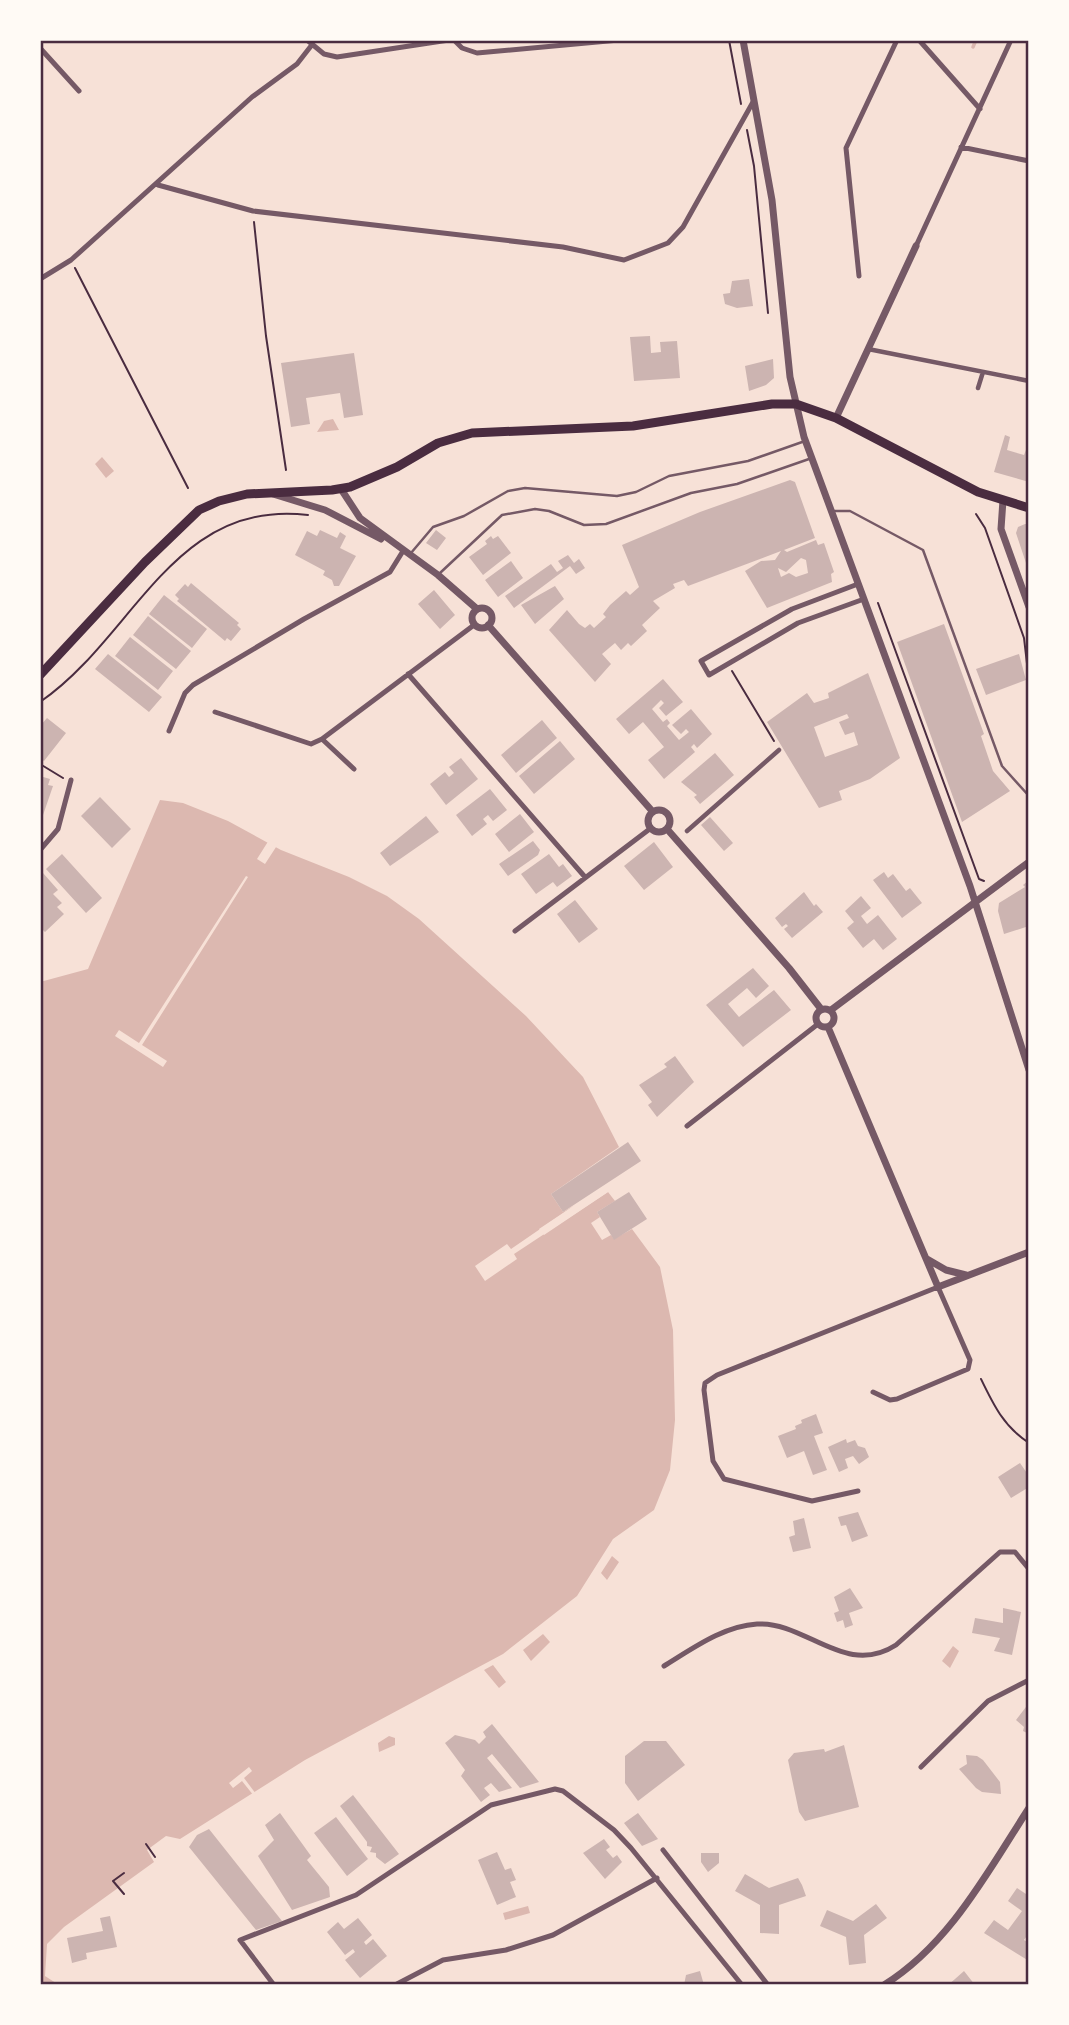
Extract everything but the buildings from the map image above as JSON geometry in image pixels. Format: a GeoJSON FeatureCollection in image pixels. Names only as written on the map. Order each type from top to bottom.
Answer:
{"type":"FeatureCollection","features":[{"type":"Feature","properties":{"kind":"main road"},"geometry":{"type":"LineString","coordinates":[[40,675],[189,519],[219,501],[266,492],[341,489],[397,467],[438,443],[472,433],[645,425],[772,404],[796,404],[836,418],[948,479],[1029,508]]}},
{"type":"Feature","properties":{"kind":"street"},"geometry":{"type":"LineString","coordinates":[[40,279],[71,260],[139,197],[158,185],[252,97],[297,64],[309,43],[337,57],[451,40],[462,48],[477,53],[619,40]]}},
{"type":"Feature","properties":{"kind":"street"},"geometry":{"type":"LineString","coordinates":[[743,40],[772,200],[790,377],[805,441],[975,902],[1029,1070]]}},
{"type":"Feature","properties":{"kind":"street"},"geometry":{"type":"LineString","coordinates":[[859,276],[846,148],[897,40]]}},
{"type":"Feature","properties":{"kind":"street"},"geometry":{"type":"LineString","coordinates":[[919,40],[980,109]]}},
{"type":"Feature","properties":{"kind":"street"},"geometry":{"type":"LineString","coordinates":[[836,418],[1012,40]]}},
{"type":"Feature","properties":{"kind":"street"},"geometry":{"type":"LineString","coordinates":[[40,48],[79,91]]}},
{"type":"Feature","properties":{"kind":"street"},"geometry":{"type":"LineString","coordinates":[[158,185],[253,211],[564,247],[624,260],[647,254],[668,243],[683,228],[709,186],[753,102]]}},
{"type":"Feature","properties":{"kind":"street"},"geometry":{"type":"LineString","coordinates":[[961,146],[1029,160]]}},
{"type":"Feature","properties":{"kind":"street"},"geometry":{"type":"LineString","coordinates":[[866,349],[1029,381]]}},
{"type":"Feature","properties":{"kind":"street"},"geometry":{"type":"LineString","coordinates":[[978,388],[983,372]]}},
{"type":"Feature","properties":{"kind":"street"},"geometry":{"type":"LineString","coordinates":[[341,489],[352,510],[394,545],[438,575],[477,609],[485,608],[490,613],[488,625]]}},
{"type":"Feature","properties":{"kind":"street"},"geometry":{"type":"LineString","coordinates":[[266,492],[325,510],[394,545]]}},
{"type":"Feature","properties":{"kind":"street"},"geometry":{"type":"LineString","coordinates":[[1003,500],[1001,529],[1026,589],[1029,607]]}},
{"type":"Feature","properties":{"kind":"street"},"geometry":{"type":"LineString","coordinates":[[169,732],[185,693],[193,685],[304,618],[390,572],[406,553]]}},
{"type":"Feature","properties":{"kind":"street"},"geometry":{"type":"LineString","coordinates":[[858,583],[789,610],[701,661],[709,675],[796,624],[864,599]]}},
{"type":"Feature","properties":{"kind":"street"},"geometry":{"type":"LineString","coordinates":[[477,609],[472,618],[474,625],[480,628],[488,625]]}},
{"type":"Feature","properties":{"kind":"street"},"geometry":{"type":"LineString","coordinates":[[789,610],[796,624]]}},
{"type":"Feature","properties":{"kind":"street"},"geometry":{"type":"LineString","coordinates":[[215,712],[311,744],[322,739],[474,625]]}},
{"type":"Feature","properties":{"kind":"street"},"geometry":{"type":"LineString","coordinates":[[488,625],[653,812]]}},
{"type":"Feature","properties":{"kind":"street"},"geometry":{"type":"LineString","coordinates":[[728,645],[736,659]]}},
{"type":"Feature","properties":{"kind":"street"},"geometry":{"type":"LineString","coordinates":[[408,674],[585,877]]}},
{"type":"Feature","properties":{"kind":"street"},"geometry":{"type":"LineString","coordinates":[[322,739],[355,769]]}},
{"type":"Feature","properties":{"kind":"street"},"geometry":{"type":"LineString","coordinates":[[687,831],[779,750]]}},
{"type":"Feature","properties":{"kind":"street"},"geometry":{"type":"LineString","coordinates":[[40,850],[58,829],[71,780]]}},
{"type":"Feature","properties":{"kind":"street"},"geometry":{"type":"LineString","coordinates":[[660,810],[667,814],[670,821],[667,828],[659,832],[651,828],[649,818],[653,812],[660,810]]}},
{"type":"Feature","properties":{"kind":"street"},"geometry":{"type":"LineString","coordinates":[[515,931],[651,828]]}},
{"type":"Feature","properties":{"kind":"street"},"geometry":{"type":"LineString","coordinates":[[667,828],[789,968],[821,1009],[831,1010],[1029,862]]}},
{"type":"Feature","properties":{"kind":"street"},"geometry":{"type":"LineString","coordinates":[[818,1024],[816,1016],[821,1009]]}},
{"type":"Feature","properties":{"kind":"street"},"geometry":{"type":"LineString","coordinates":[[828,1027],[835,1018],[831,1010]]}},
{"type":"Feature","properties":{"kind":"street"},"geometry":{"type":"LineString","coordinates":[[818,1024],[828,1027]]}},
{"type":"Feature","properties":{"kind":"street"},"geometry":{"type":"LineString","coordinates":[[687,1126],[818,1024]]}},
{"type":"Feature","properties":{"kind":"street"},"geometry":{"type":"LineString","coordinates":[[828,1027],[970,1360],[968,1369],[960,1374],[897,1399],[890,1400],[873,1392]]}},
{"type":"Feature","properties":{"kind":"street"},"geometry":{"type":"LineString","coordinates":[[858,1491],[812,1501],[732,1482],[717,1471],[713,1461],[704,1390],[710,1379],[1029,1252]]}},
{"type":"Feature","properties":{"kind":"street"},"geometry":{"type":"LineString","coordinates":[[927,1259],[946,1270],[967,1275]]}},
{"type":"Feature","properties":{"kind":"street"},"geometry":{"type":"LineString","coordinates":[[664,1666],[713,1636],[761,1624],[850,1655],[876,1656],[896,1646],[1000,1552],[1015,1552],[1029,1569]]}},
{"type":"Feature","properties":{"kind":"street"},"geometry":{"type":"LineString","coordinates":[[921,1767],[988,1701],[1029,1680]]}},
{"type":"Feature","properties":{"kind":"street"},"geometry":{"type":"LineString","coordinates":[[274,1985],[240,1940],[356,1895],[491,1805],[555,1789],[563,1791],[614,1830],[657,1878],[742,1985]]}},
{"type":"Feature","properties":{"kind":"street"},"geometry":{"type":"LineString","coordinates":[[884,1985],[908,1970],[955,1920],[1029,1808]]}},
{"type":"Feature","properties":{"kind":"street"},"geometry":{"type":"LineString","coordinates":[[663,1850],[768,1985]]}},
{"type":"Feature","properties":{"kind":"street"},"geometry":{"type":"LineString","coordinates":[[395,1985],[443,1960],[506,1950],[553,1935],[657,1878]]}},
{"type":"Feature","properties":{"kind":"lane"},"geometry":{"type":"LineString","coordinates":[[406,553],[433,527],[464,516],[508,491],[525,488],[617,496],[636,492],[669,476],[748,461],[805,441]]}},
{"type":"Feature","properties":{"kind":"lane"},"geometry":{"type":"LineString","coordinates":[[438,575],[502,515],[535,509],[549,511],[584,525],[606,524],[691,493],[737,484],[812,458]]}},
{"type":"Feature","properties":{"kind":"lane"},"geometry":{"type":"LineString","coordinates":[[830,512],[850,511],[923,550],[1002,766],[1029,796]]}},
{"type":"Feature","properties":{"kind":"path"},"geometry":{"type":"LineString","coordinates":[[729,40],[754,166],[768,313]]}},
{"type":"Feature","properties":{"kind":"path"},"geometry":{"type":"LineString","coordinates":[[254,223],[266,336],[286,470]]}},
{"type":"Feature","properties":{"kind":"path"},"geometry":{"type":"LineString","coordinates":[[74,267],[188,488]]}},
{"type":"Feature","properties":{"kind":"path"},"geometry":{"type":"LineString","coordinates":[[40,702],[77,672],[195,543],[233,523],[269,514],[312,516]]}},
{"type":"Feature","properties":{"kind":"path"},"geometry":{"type":"LineString","coordinates":[[976,514],[1024,638],[1029,681]]}},
{"type":"Feature","properties":{"kind":"path"},"geometry":{"type":"LineString","coordinates":[[877,603],[979,878],[985,881]]}},
{"type":"Feature","properties":{"kind":"path"},"geometry":{"type":"LineString","coordinates":[[728,664],[779,750]]}},
{"type":"Feature","properties":{"kind":"path"},"geometry":{"type":"LineString","coordinates":[[40,764],[57,777],[71,780]]}},
{"type":"Feature","properties":{"kind":"path"},"geometry":{"type":"LineString","coordinates":[[981,1379],[1004,1421],[1014,1433],[1029,1443]]}},
{"type":"Feature","properties":{"kind":"path"},"geometry":{"type":"LineString","coordinates":[[146,1844],[155,1857]]}},
{"type":"Feature","properties":{"kind":"path"},"geometry":{"type":"LineString","coordinates":[[124,1873],[113,1881],[124,1894]]}},
{"type":"Feature","properties":{"kind":"shaded area"},"geometry":{"type":"Polygon","coordinates":[[[333,419],[339,430],[317,432],[324,421],[333,419]]]}},
{"type":"Feature","properties":{"kind":"shaded area"},"geometry":{"type":"Polygon","coordinates":[[[102,457],[114,471],[106,478],[95,464],[102,457]]]}},
{"type":"Feature","properties":{"kind":"shaded area"},"geometry":{"type":"Polygon","coordinates":[[[160,800],[183,803],[228,821],[281,850],[349,877],[387,896],[419,919],[526,1016],[583,1077],[619,1147],[551,1194],[563,1212],[575,1205],[539,1229],[544,1235],[608,1192],[615,1201],[597,1212],[600,1217],[591,1223],[602,1240],[611,1235],[614,1239],[632,1229],[660,1267],[673,1330],[675,1420],[670,1470],[654,1510],[613,1539],[577,1596],[503,1654],[305,1760],[180,1839],[166,1836],[147,1850],[154,1862],[64,1927],[47,1944],[45,1976],[59,1985],[40,1985],[40,982],[88,969],[160,800]]]}},
{"type":"Feature","properties":{"kind":"shaded area"},"geometry":{"type":"Polygon","coordinates":[[[612,1556],[619,1562],[607,1580],[601,1573],[612,1556]]]}},
{"type":"Feature","properties":{"kind":"shaded area"},"geometry":{"type":"Polygon","coordinates":[[[543,1634],[550,1642],[531,1661],[523,1650],[543,1634]]]}},
{"type":"Feature","properties":{"kind":"shaded area"},"geometry":{"type":"Polygon","coordinates":[[[953,1646],[959,1651],[950,1668],[942,1661],[953,1646]]]}},
{"type":"Feature","properties":{"kind":"shaded area"},"geometry":{"type":"Polygon","coordinates":[[[493,1665],[506,1682],[499,1688],[484,1670],[493,1665]]]}},
{"type":"Feature","properties":{"kind":"shaded area"},"geometry":{"type":"Polygon","coordinates":[[[389,1736],[395,1738],[395,1745],[379,1752],[378,1743],[389,1736]]]}},
{"type":"Feature","properties":{"kind":"shaded area"},"geometry":{"type":"Polygon","coordinates":[[[528,1906],[530,1913],[505,1920],[503,1913],[528,1906]]]}},
{"type":"Feature","properties":{"kind":"pier"},"geometry":{"type":"Polygon","coordinates":[[[269,840],[278,844],[265,864],[257,859],[269,840]]]}},
{"type":"Feature","properties":{"kind":"pier"},"geometry":{"type":"Polygon","coordinates":[[[246,876],[248,877],[142,1045],[167,1061],[163,1067],[115,1036],[119,1030],[139,1043],[246,876]]]}},
{"type":"Feature","properties":{"kind":"pier"},"geometry":{"type":"Polygon","coordinates":[[[606,1189],[611,1190],[514,1254],[517,1259],[485,1281],[475,1266],[507,1244],[511,1249],[578,1203],[577,1208],[544,1230],[606,1189]]]}},
{"type":"Feature","properties":{"kind":"pier"},"geometry":{"type":"Polygon","coordinates":[[[249,1767],[252,1771],[244,1778],[256,1794],[254,1796],[242,1781],[233,1788],[229,1783],[249,1767]]]}},
{"type":"Feature","properties":{"kind":"waterway"},"geometry":{"type":"LineString","coordinates":[[973,47],[976,40]]}}]}
